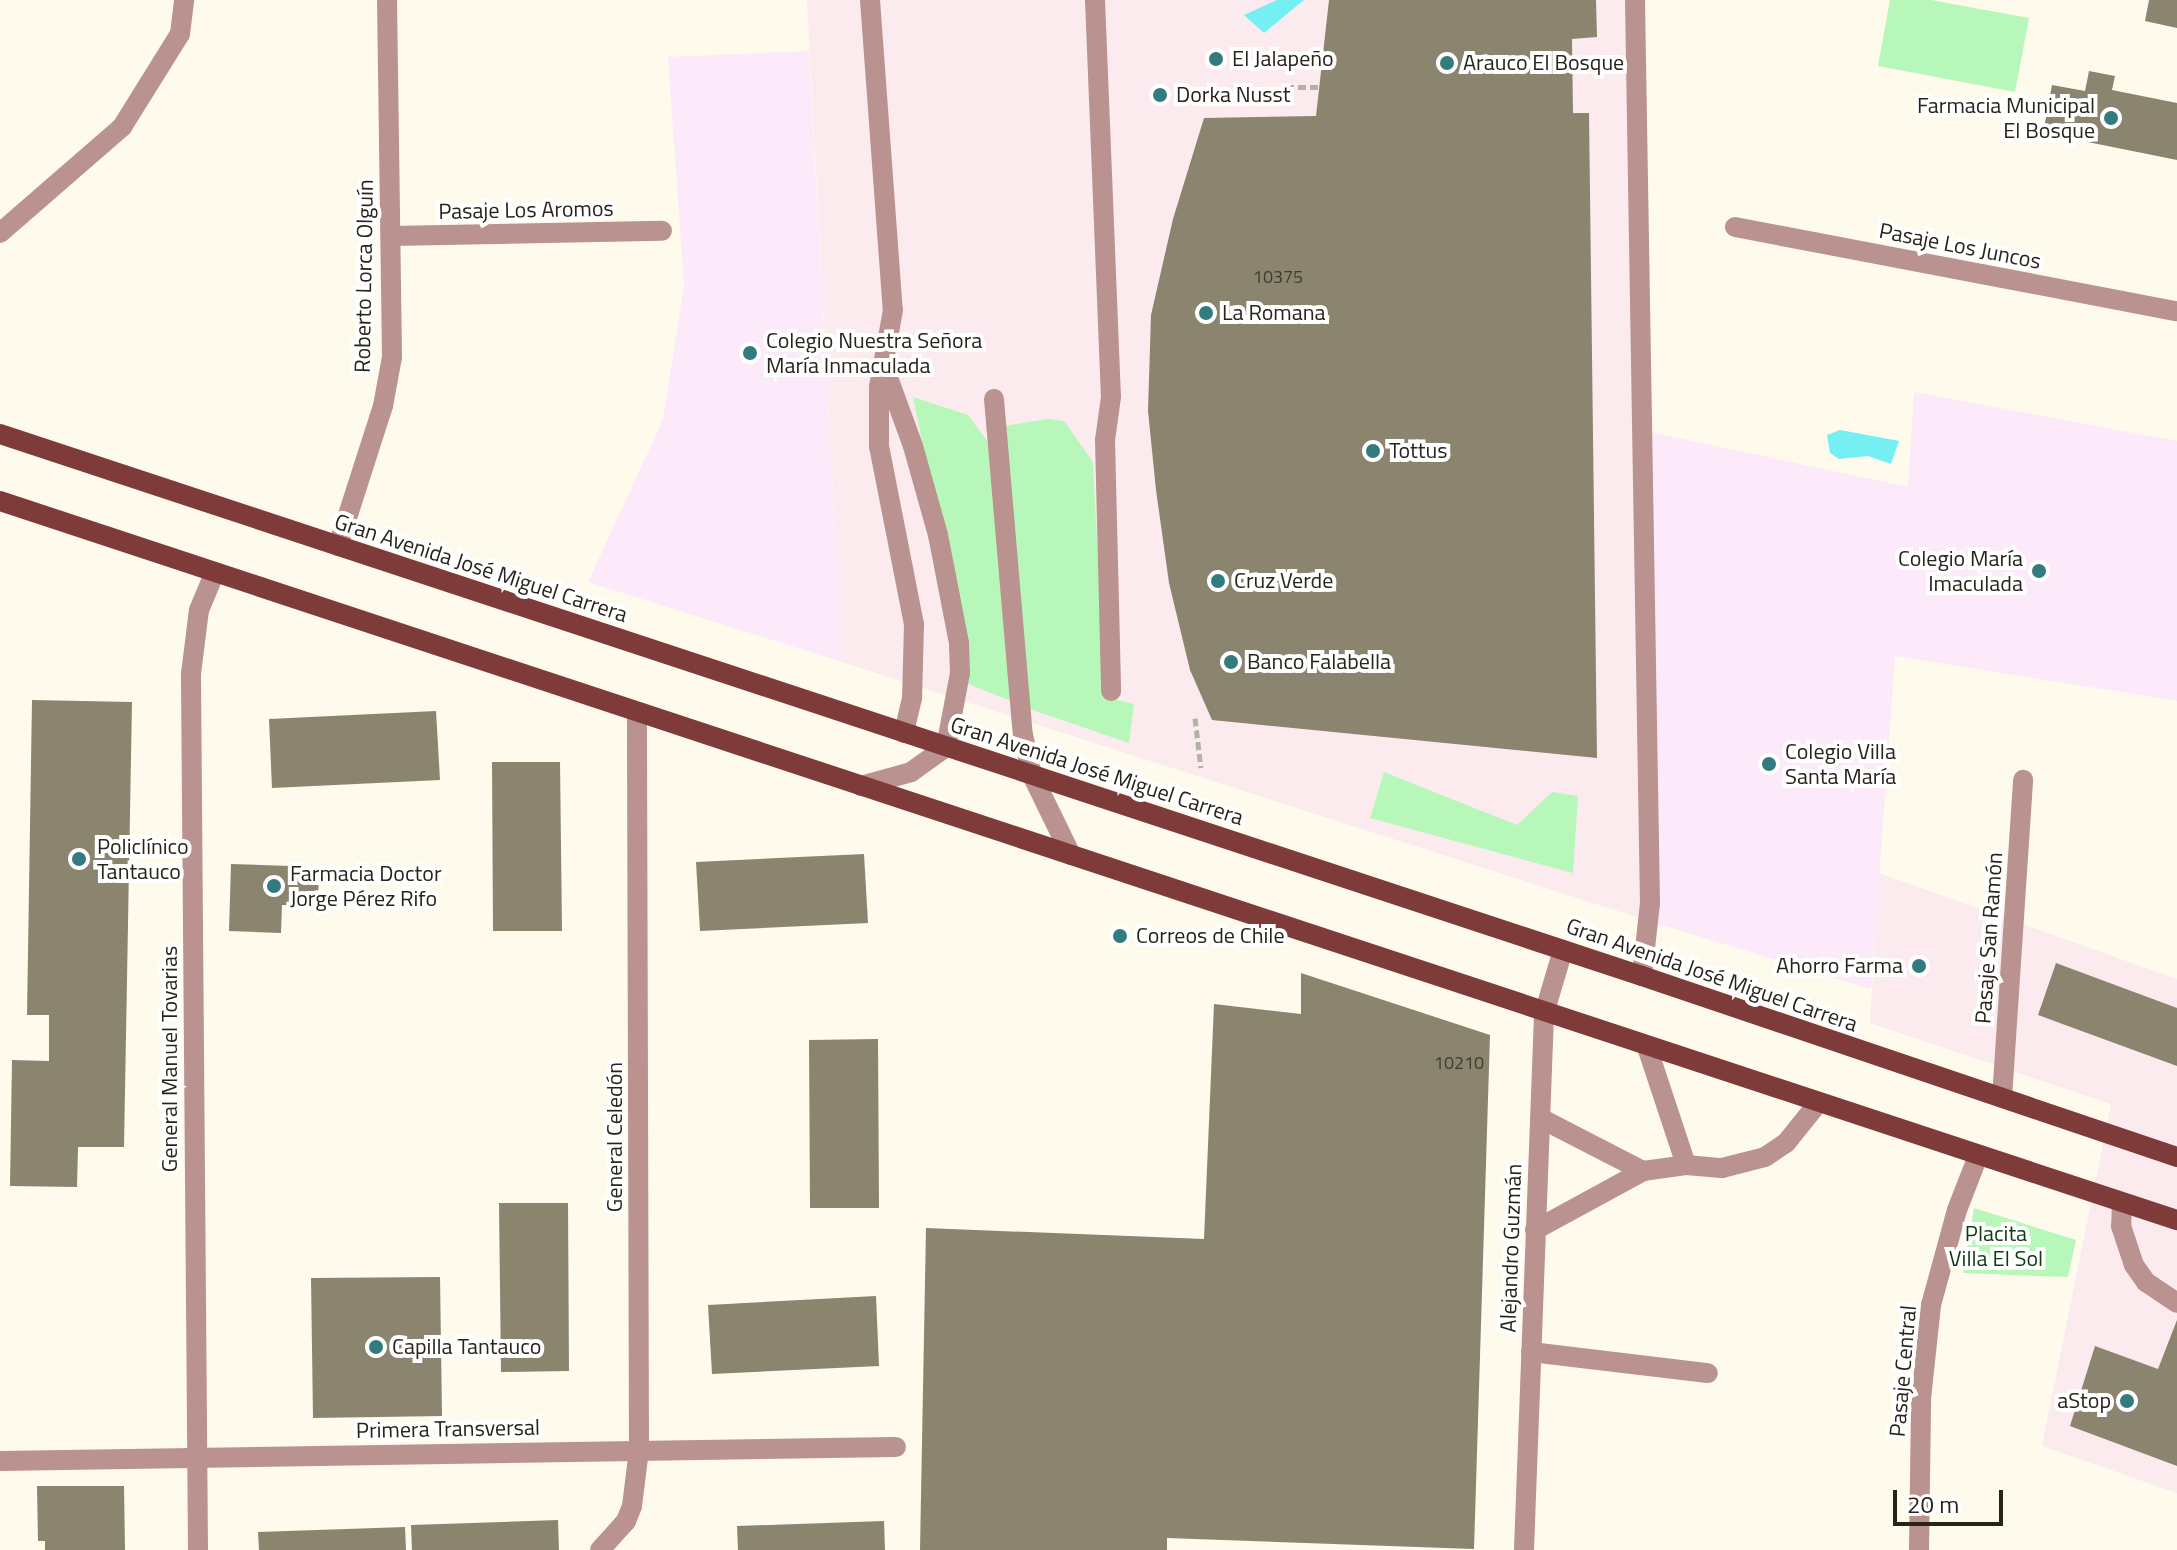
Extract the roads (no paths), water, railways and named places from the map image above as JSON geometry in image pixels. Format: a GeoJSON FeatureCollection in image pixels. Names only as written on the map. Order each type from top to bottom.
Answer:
{"type":"FeatureCollection","features":[{"type":"Feature","properties":{"kind":"main road","name":"Gran Avenida José Miguel Carrera"},"geometry":{"type":"LineString","coordinates":[[0,434],[1642,976],[2177,1157]]}},
{"type":"Feature","properties":{"kind":"main road"},"geometry":{"type":"LineString","coordinates":[[0,501],[1544,1014],[2177,1220]]}},
{"type":"Feature","properties":{"kind":"street"},"geometry":{"type":"LineString","coordinates":[[0,233],[122,127],[180,34],[184,0]]}},
{"type":"Feature","properties":{"kind":"street","name":"Roberto Lorca Olguín"},"geometry":{"type":"LineString","coordinates":[[338,546],[379,420],[389,378],[391,236],[387,0]]}},
{"type":"Feature","properties":{"kind":"street"},"geometry":{"type":"LineString","coordinates":[[870,0],[893,310],[882,360],[879,446],[914,624],[912,698],[904,733]]}},
{"type":"Feature","properties":{"kind":"street"},"geometry":{"type":"LineString","coordinates":[[1095,0],[1111,397],[1105,440],[1111,691]]}},
{"type":"Feature","properties":{"kind":"street"},"geometry":{"type":"LineString","coordinates":[[1635,0],[1650,903],[1642,976]]}},
{"type":"Feature","properties":{"kind":"street","name":"Pasaje Los Juncos"},"geometry":{"type":"LineString","coordinates":[[1735,227],[2177,311]]}},
{"type":"Feature","properties":{"kind":"street","name":"Pasaje Los Aromos"},"geometry":{"type":"LineString","coordinates":[[391,236],[662,231]]}},
{"type":"Feature","properties":{"kind":"street"},"geometry":{"type":"LineString","coordinates":[[861,786],[911,772],[946,747],[957,698],[959,643],[938,535],[908,432],[882,360]]}},
{"type":"Feature","properties":{"kind":"street"},"geometry":{"type":"LineString","coordinates":[[994,399],[1023,735],[1032,775],[1071,855]]}},
{"type":"Feature","properties":{"kind":"street","name":"General Manuel Tovarias"},"geometry":{"type":"LineString","coordinates":[[198,1550],[191,674],[199,610],[215,572]]}},
{"type":"Feature","properties":{"kind":"street","name":"General Celedón"},"geometry":{"type":"LineString","coordinates":[[600,1550],[626,1521],[632,1506],[639,1450],[637,712]]}},
{"type":"Feature","properties":{"kind":"street","name":"Pasaje San Ramón"},"geometry":{"type":"LineString","coordinates":[[2002,1098],[2023,780]]}},
{"type":"Feature","properties":{"kind":"street","name":"Alejandro Guzmán"},"geometry":{"type":"LineString","coordinates":[[1524,1550],[1544,1014],[1563,950]]}},
{"type":"Feature","properties":{"kind":"street"},"geometry":{"type":"LineString","coordinates":[[1647,1047],[1686,1165]]}},
{"type":"Feature","properties":{"kind":"street"},"geometry":{"type":"LineString","coordinates":[[1535,1230],[1643,1171],[1686,1165],[1722,1168],[1765,1157],[1804,1125],[1818,1103]]}},
{"type":"Feature","properties":{"kind":"street"},"geometry":{"type":"LineString","coordinates":[[1540,1118],[1643,1171]]}},
{"type":"Feature","properties":{"kind":"street","name":"Pasaje Central"},"geometry":{"type":"LineString","coordinates":[[1919,1550],[1921,1399],[1931,1305],[1957,1210],[1978,1156]]}},
{"type":"Feature","properties":{"kind":"street"},"geometry":{"type":"LineString","coordinates":[[2122,1203],[2121,1226],[2134,1265],[2146,1282],[2177,1303]]}},
{"type":"Feature","properties":{"kind":"street"},"geometry":{"type":"LineString","coordinates":[[1531,1352],[1708,1373]]}},
{"type":"Feature","properties":{"kind":"street","name":"Primera Transversal"},"geometry":{"type":"LineString","coordinates":[[0,1461],[896,1447]]}},
{"type":"Feature","properties":{"kind":"water"},"geometry":{"type":"Polygon","coordinates":[[[1277,0],[1304,0],[1264,33],[1244,15],[1277,0]]]}},
{"type":"Feature","properties":{"kind":"water"},"geometry":{"type":"Polygon","coordinates":[[[1840,430],[1899,441],[1891,464],[1868,456],[1839,459],[1830,453],[1827,435],[1840,430]]]}},
{"type":"Feature","properties":{"kind":"place","name":"El Jalapeño"},"geometry":{"type":"Point","coordinates":[1216,59]}},
{"type":"Feature","properties":{"kind":"place","name":"Arauco El Bosque"},"geometry":{"type":"Point","coordinates":[1447,63]}},
{"type":"Feature","properties":{"kind":"place","name":"Dorka Nusst"},"geometry":{"type":"Point","coordinates":[1160,95]}},
{"type":"Feature","properties":{"kind":"place","name":"Farmacia Municipal El Bosque"},"geometry":{"type":"Point","coordinates":[2111,118]}},
{"type":"Feature","properties":{"kind":"place","name":"La Romana"},"geometry":{"type":"Point","coordinates":[1206,313]}},
{"type":"Feature","properties":{"kind":"place","name":"Colegio Nuestra Señora María Inmaculada"},"geometry":{"type":"Point","coordinates":[750,353]}},
{"type":"Feature","properties":{"kind":"place","name":"Tottus"},"geometry":{"type":"Point","coordinates":[1373,451]}},
{"type":"Feature","properties":{"kind":"place","name":"Colegio María Imaculada"},"geometry":{"type":"Point","coordinates":[2039,571]}},
{"type":"Feature","properties":{"kind":"place","name":"Cruz Verde"},"geometry":{"type":"Point","coordinates":[1218,581]}},
{"type":"Feature","properties":{"kind":"place","name":"Banco Falabella"},"geometry":{"type":"Point","coordinates":[1231,662]}},
{"type":"Feature","properties":{"kind":"place","name":"Colegio Villa Santa María"},"geometry":{"type":"Point","coordinates":[1769,764]}},
{"type":"Feature","properties":{"kind":"place","name":"Policlínico Tantauco"},"geometry":{"type":"Point","coordinates":[79,859]}},
{"type":"Feature","properties":{"kind":"place","name":"Farmacia Doctor Jorge Pérez Rifo"},"geometry":{"type":"Point","coordinates":[274,886]}},
{"type":"Feature","properties":{"kind":"place","name":"Correos de Chile"},"geometry":{"type":"Point","coordinates":[1120,936]}},
{"type":"Feature","properties":{"kind":"place","name":"Ahorro Farma"},"geometry":{"type":"Point","coordinates":[1919,966]}},
{"type":"Feature","properties":{"kind":"place","name":"Capilla Tantauco"},"geometry":{"type":"Point","coordinates":[376,1347]}},
{"type":"Feature","properties":{"kind":"place","name":"aStop"},"geometry":{"type":"Point","coordinates":[2127,1401]}},
{"type":"Feature","properties":{"kind":"park label","name":"Placita Villa El Sol"},"geometry":{"type":"Point","coordinates":[1996,1246]}}]}
